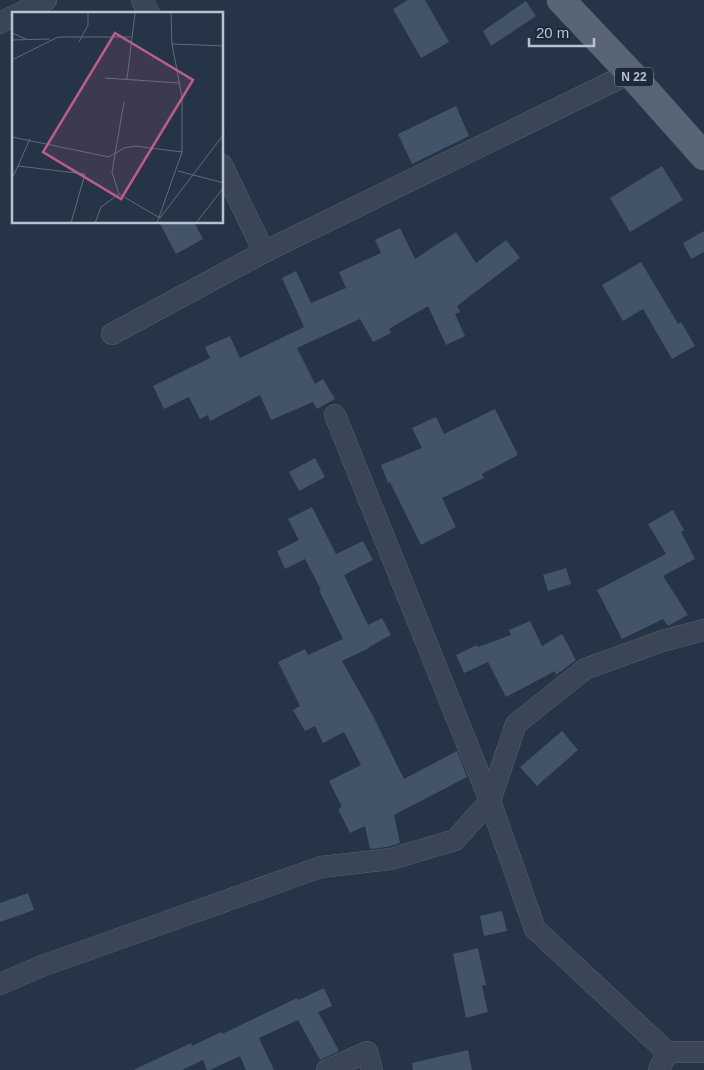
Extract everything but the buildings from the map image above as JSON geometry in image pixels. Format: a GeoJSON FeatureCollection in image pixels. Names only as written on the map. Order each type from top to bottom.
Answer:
{"type":"FeatureCollection","features":[{"type":"Feature","properties":{"kind":"main road","name":"N 22"},"geometry":{"type":"LineString","coordinates":[[561,0],[630,73],[704,156]]}},
{"type":"Feature","properties":{"kind":"street"},"geometry":{"type":"LineString","coordinates":[[23,12],[46,0]]}},
{"type":"Feature","properties":{"kind":"street"},"geometry":{"type":"LineString","coordinates":[[142,0],[148,12]]}},
{"type":"Feature","properties":{"kind":"street"},"geometry":{"type":"LineString","coordinates":[[0,23],[12,17]]}},
{"type":"Feature","properties":{"kind":"street"},"geometry":{"type":"LineString","coordinates":[[112,334],[264,252],[630,73]]}},
{"type":"Feature","properties":{"kind":"street"},"geometry":{"type":"LineString","coordinates":[[224,169],[264,252]]}},
{"type":"Feature","properties":{"kind":"street"},"geometry":{"type":"LineString","coordinates":[[336,415],[490,801],[535,929],[663,1061],[704,1052]]}},
{"type":"Feature","properties":{"kind":"street"},"geometry":{"type":"LineString","coordinates":[[0,984],[52,963],[321,867],[390,860],[455,840],[490,801],[516,724],[585,669],[662,641],[704,630]]}},
{"type":"Feature","properties":{"kind":"street"},"geometry":{"type":"LineString","coordinates":[[327,1070],[367,1052],[372,1070]]}}]}
